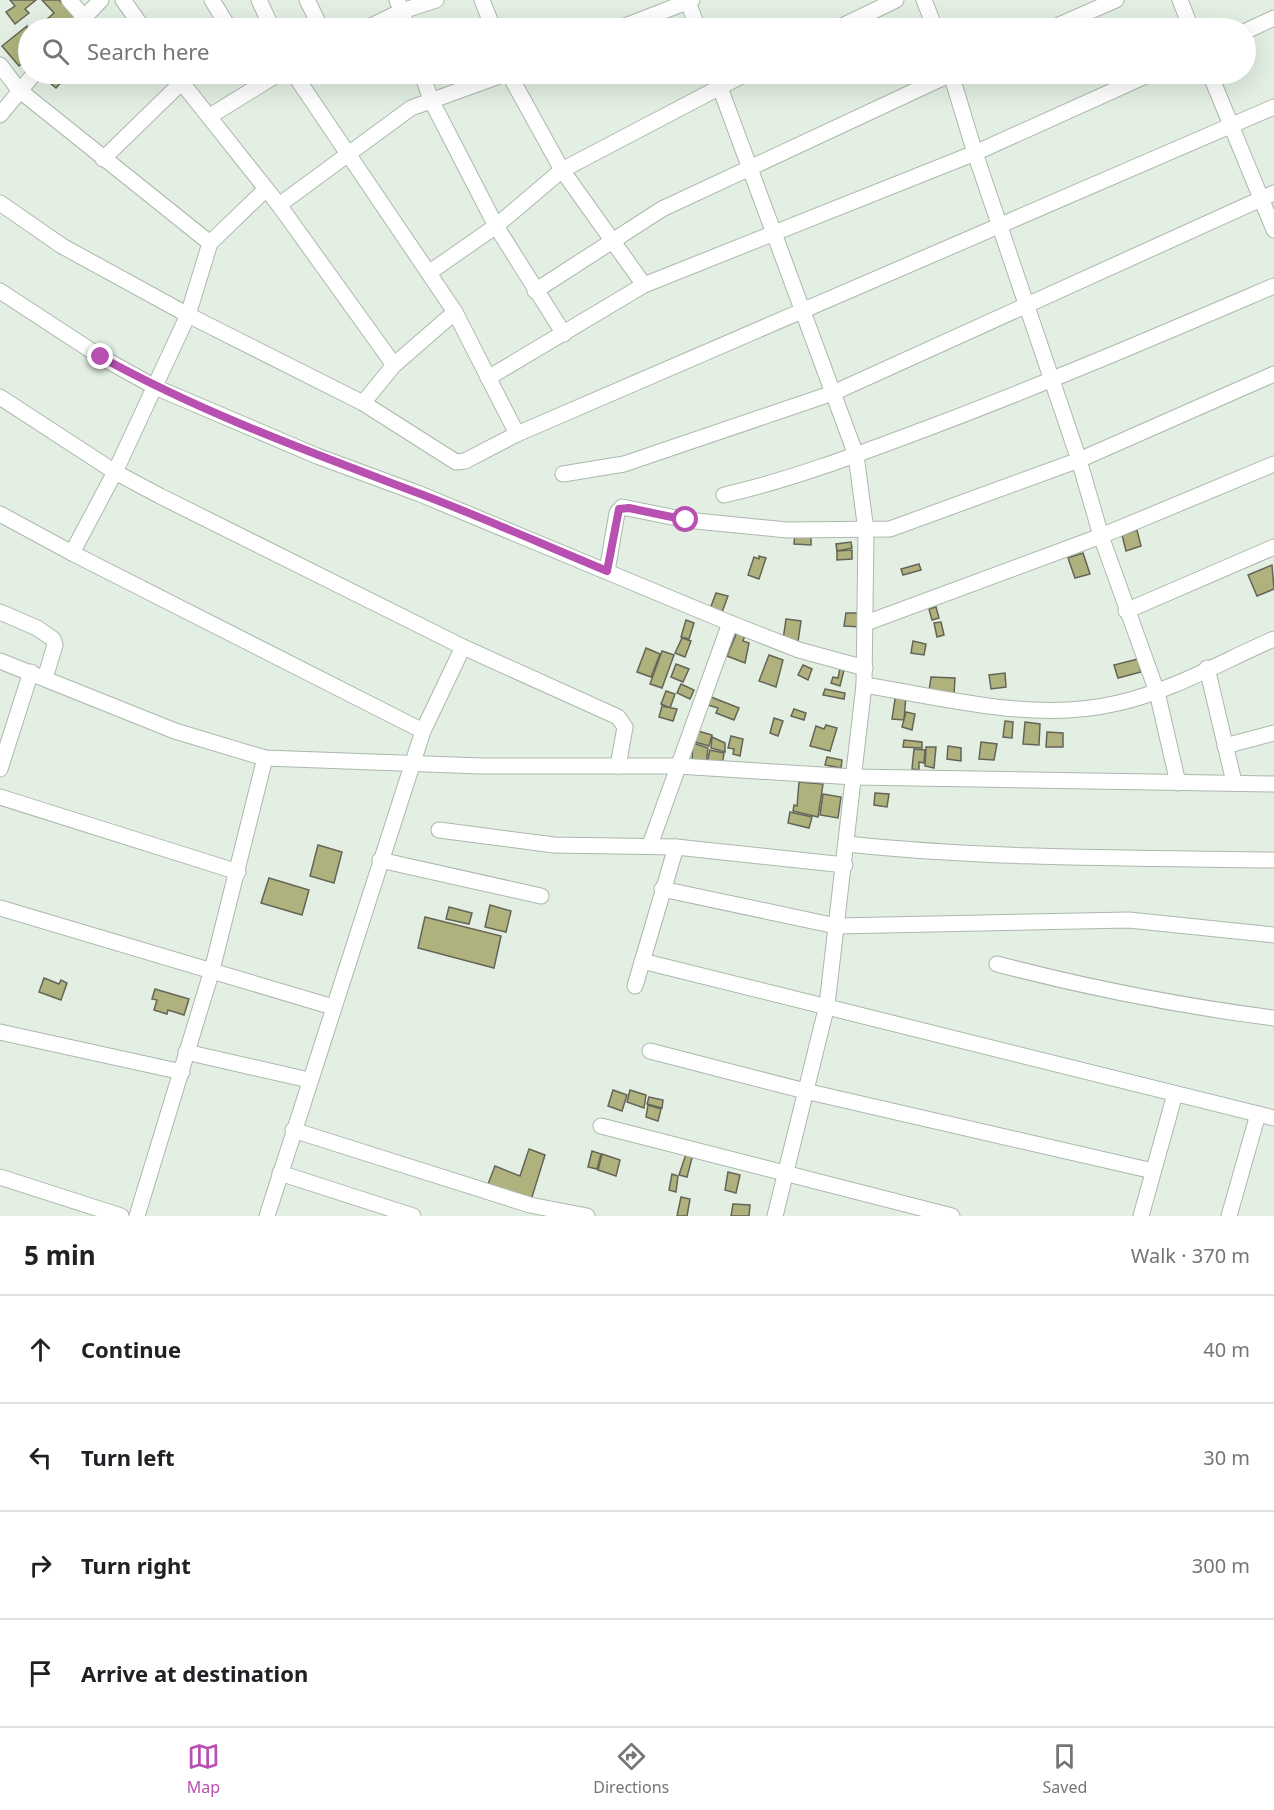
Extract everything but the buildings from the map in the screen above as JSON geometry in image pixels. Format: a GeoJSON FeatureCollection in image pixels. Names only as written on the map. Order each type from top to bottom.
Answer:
{"type":"FeatureCollection","features":[{"type":"Feature","properties":{"kind":"street"},"geometry":{"type":"LineString","coordinates":[[69,0],[77,18]]}},
{"type":"Feature","properties":{"kind":"street"},"geometry":{"type":"LineString","coordinates":[[84,18],[101,0]]}},
{"type":"Feature","properties":{"kind":"street"},"geometry":{"type":"LineString","coordinates":[[123,0],[136,18]]}},
{"type":"Feature","properties":{"kind":"street"},"geometry":{"type":"LineString","coordinates":[[212,0],[223,18]]}},
{"type":"Feature","properties":{"kind":"street"},"geometry":{"type":"LineString","coordinates":[[259,0],[267,18]]}},
{"type":"Feature","properties":{"kind":"street"},"geometry":{"type":"LineString","coordinates":[[307,0],[316,18]]}},
{"type":"Feature","properties":{"kind":"street"},"geometry":{"type":"LineString","coordinates":[[382,18],[400,6],[436,0]]}},
{"type":"Feature","properties":{"kind":"street"},"geometry":{"type":"LineString","coordinates":[[482,0],[489,18]]}},
{"type":"Feature","properties":{"kind":"street"},"geometry":{"type":"LineString","coordinates":[[859,18],[896,0]]}},
{"type":"Feature","properties":{"kind":"street"},"geometry":{"type":"LineString","coordinates":[[924,0],[930,18]]}},
{"type":"Feature","properties":{"kind":"street"},"geometry":{"type":"LineString","coordinates":[[1075,18],[1116,0]]}},
{"type":"Feature","properties":{"kind":"street"},"geometry":{"type":"LineString","coordinates":[[1180,0],[1187,18]]}},
{"type":"Feature","properties":{"kind":"street"},"geometry":{"type":"LineString","coordinates":[[646,18],[689,1],[695,18]]}},
{"type":"Feature","properties":{"kind":"street"},"geometry":{"type":"LineString","coordinates":[[1256,26],[1274,18]]}},
{"type":"Feature","properties":{"kind":"street"},"geometry":{"type":"LineString","coordinates":[[0,64],[19,90],[210,243]]}},
{"type":"Feature","properties":{"kind":"street"},"geometry":{"type":"LineString","coordinates":[[0,115],[25,84]]}},
{"type":"Feature","properties":{"kind":"street"},"geometry":{"type":"LineString","coordinates":[[103,159],[172,84]]}},
{"type":"Feature","properties":{"kind":"street"},"geometry":{"type":"LineString","coordinates":[[183,84],[279,206],[394,365]]}},
{"type":"Feature","properties":{"kind":"street"},"geometry":{"type":"LineString","coordinates":[[210,116],[250,84]]}},
{"type":"Feature","properties":{"kind":"street"},"geometry":{"type":"LineString","coordinates":[[301,84],[455,312],[517,434]]}},
{"type":"Feature","properties":{"kind":"street"},"geometry":{"type":"LineString","coordinates":[[425,84],[431,100],[496,225],[535,291],[564,334]]}},
{"type":"Feature","properties":{"kind":"street"},"geometry":{"type":"LineString","coordinates":[[279,206],[393,120],[431,100],[478,84]]}},
{"type":"Feature","properties":{"kind":"street"},"geometry":{"type":"LineString","coordinates":[[513,84],[562,170],[644,285]]}},
{"type":"Feature","properties":{"kind":"street"},"geometry":{"type":"LineString","coordinates":[[430,272],[496,225],[562,170],[711,84]]}},
{"type":"Feature","properties":{"kind":"street"},"geometry":{"type":"LineString","coordinates":[[719,84],[747,166],[856,455],[866,531],[864,686],[847,844],[826,1005],[775,1216]]}},
{"type":"Feature","properties":{"kind":"street"},"geometry":{"type":"LineString","coordinates":[[535,291],[662,209],[747,166],[929,84]]}},
{"type":"Feature","properties":{"kind":"street"},"geometry":{"type":"LineString","coordinates":[[954,84],[1026,308],[1053,381],[1126,611],[1157,692],[1178,783]]}},
{"type":"Feature","properties":{"kind":"street"},"geometry":{"type":"LineString","coordinates":[[488,378],[644,285],[975,153],[1128,84]]}},
{"type":"Feature","properties":{"kind":"street"},"geometry":{"type":"LineString","coordinates":[[1214,84],[1268,196],[1274,230]]}},
{"type":"Feature","properties":{"kind":"street"},"geometry":{"type":"LineString","coordinates":[[0,203],[62,246],[188,315],[363,404],[456,462],[465,461],[517,434],[1274,106]]}},
{"type":"Feature","properties":{"kind":"street"},"geometry":{"type":"LineString","coordinates":[[72,553],[115,471],[188,315],[210,243],[265,190]]}},
{"type":"Feature","properties":{"kind":"street"},"geometry":{"type":"LineString","coordinates":[[563,474],[624,464],[833,393],[1026,308],[1268,196]]}},
{"type":"Feature","properties":{"kind":"street"},"geometry":{"type":"LineString","coordinates":[[724,495],[769,484],[856,455],[1053,381],[1274,286]]}},
{"type":"Feature","properties":{"kind":"street"},"geometry":{"type":"LineString","coordinates":[[0,291],[101,357],[155,387],[317,456],[420,494],[730,623],[799,650],[865,668]]}},
{"type":"Feature","properties":{"kind":"street"},"geometry":{"type":"LineString","coordinates":[[363,404],[394,365],[455,312]]}},
{"type":"Feature","properties":{"kind":"street"},"geometry":{"type":"LineString","coordinates":[[607,571],[617,513],[622,507],[686,520],[787,530],[890,529],[1078,460],[1274,374]]}},
{"type":"Feature","properties":{"kind":"street"},"geometry":{"type":"LineString","coordinates":[[0,397],[115,471],[463,647],[618,717],[625,727],[618,766]]}},
{"type":"Feature","properties":{"kind":"street"},"geometry":{"type":"LineString","coordinates":[[866,623],[1101,536],[1274,464]]}},
{"type":"Feature","properties":{"kind":"street"},"geometry":{"type":"LineString","coordinates":[[0,514],[72,553],[423,731]]}},
{"type":"Feature","properties":{"kind":"street"},"geometry":{"type":"LineString","coordinates":[[1126,611],[1274,547]]}},
{"type":"Feature","properties":{"kind":"street"},"geometry":{"type":"LineString","coordinates":[[0,612],[37,628],[53,639],[55,645],[38,675],[0,769]]}},
{"type":"Feature","properties":{"kind":"street"},"geometry":{"type":"LineString","coordinates":[[650,845],[730,623]]}},
{"type":"Feature","properties":{"kind":"street"},"geometry":{"type":"LineString","coordinates":[[864,686],[1039,711],[1080,710],[1118,703],[1157,692],[1274,639]]}},
{"type":"Feature","properties":{"kind":"street"},"geometry":{"type":"LineString","coordinates":[[267,1216],[423,731],[463,647]]}},
{"type":"Feature","properties":{"kind":"street"},"geometry":{"type":"LineString","coordinates":[[0,661],[175,731],[265,758],[412,764],[678,766],[854,777],[1274,784]]}},
{"type":"Feature","properties":{"kind":"street"},"geometry":{"type":"LineString","coordinates":[[1207,668],[1234,782]]}},
{"type":"Feature","properties":{"kind":"street"},"geometry":{"type":"LineString","coordinates":[[1225,746],[1274,732]]}},
{"type":"Feature","properties":{"kind":"street"},"geometry":{"type":"LineString","coordinates":[[138,1216],[212,970],[265,758]]}},
{"type":"Feature","properties":{"kind":"street"},"geometry":{"type":"LineString","coordinates":[[0,797],[238,872]]}},
{"type":"Feature","properties":{"kind":"street"},"geometry":{"type":"LineString","coordinates":[[439,830],[554,845],[650,845],[844,865]]}},
{"type":"Feature","properties":{"kind":"street"},"geometry":{"type":"LineString","coordinates":[[847,844],[912,851],[1013,855],[1274,860]]}},
{"type":"Feature","properties":{"kind":"street"},"geometry":{"type":"LineString","coordinates":[[635,986],[676,847]]}},
{"type":"Feature","properties":{"kind":"street"},"geometry":{"type":"LineString","coordinates":[[380,860],[541,896]]}},
{"type":"Feature","properties":{"kind":"street"},"geometry":{"type":"LineString","coordinates":[[662,889],[836,926],[1130,921],[1274,935]]}},
{"type":"Feature","properties":{"kind":"street"},"geometry":{"type":"LineString","coordinates":[[0,908],[333,1007]]}},
{"type":"Feature","properties":{"kind":"street"},"geometry":{"type":"LineString","coordinates":[[642,961],[1274,1118]]}},
{"type":"Feature","properties":{"kind":"street"},"geometry":{"type":"LineString","coordinates":[[997,964],[1076,985],[1192,1008],[1274,1017]]}},
{"type":"Feature","properties":{"kind":"street"},"geometry":{"type":"LineString","coordinates":[[0,1032],[182,1072]]}},
{"type":"Feature","properties":{"kind":"street"},"geometry":{"type":"LineString","coordinates":[[650,1051],[804,1091],[1154,1171]]}},
{"type":"Feature","properties":{"kind":"street"},"geometry":{"type":"LineString","coordinates":[[186,1052],[309,1080]]}},
{"type":"Feature","properties":{"kind":"street"},"geometry":{"type":"LineString","coordinates":[[1141,1216],[1175,1094]]}},
{"type":"Feature","properties":{"kind":"street"},"geometry":{"type":"LineString","coordinates":[[1229,1216],[1258,1114]]}},
{"type":"Feature","properties":{"kind":"street"},"geometry":{"type":"LineString","coordinates":[[601,1126],[952,1216]]}},
{"type":"Feature","properties":{"kind":"street"},"geometry":{"type":"LineString","coordinates":[[293,1130],[529,1210],[587,1216]]}},
{"type":"Feature","properties":{"kind":"street"},"geometry":{"type":"LineString","coordinates":[[280,1173],[413,1216]]}},
{"type":"Feature","properties":{"kind":"street"},"geometry":{"type":"LineString","coordinates":[[0,1177],[121,1216]]}},
{"type":"Feature","properties":{"kind":"route"},"geometry":{"type":"LineString","coordinates":[[101,357],[155,387],[317,456],[420,494],[607,571],[617,513],[622,507],[686,520]]}}]}
